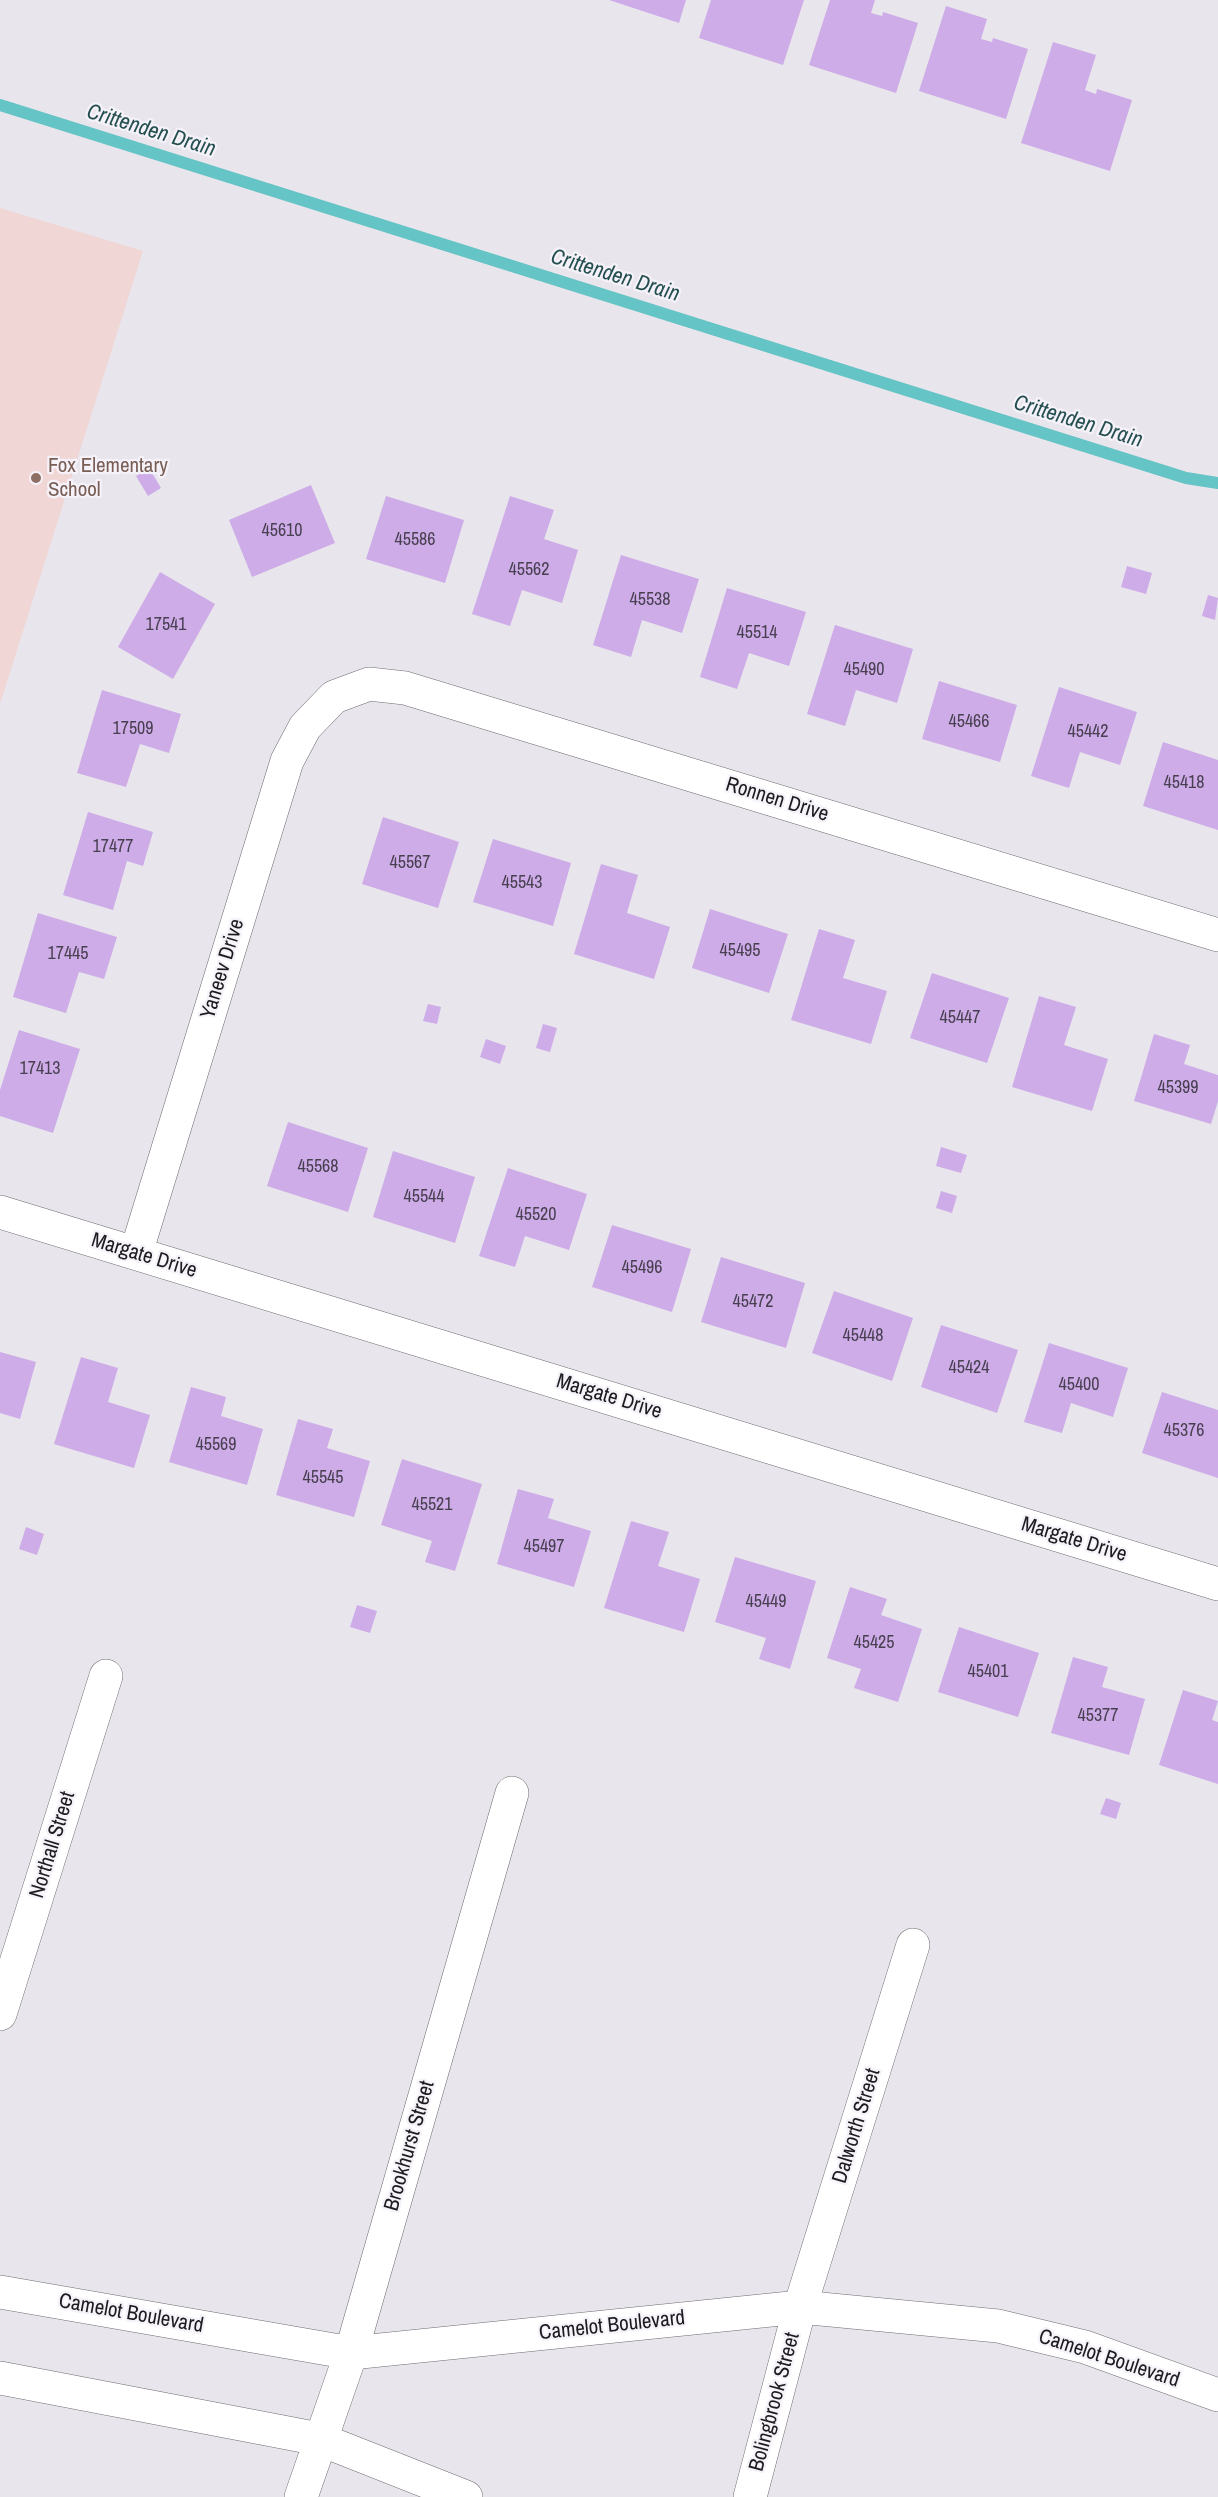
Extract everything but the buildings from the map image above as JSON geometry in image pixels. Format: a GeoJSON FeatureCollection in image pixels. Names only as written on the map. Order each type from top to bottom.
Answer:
{"type":"FeatureCollection","features":[{"type":"Feature","properties":{"kind":"street","name":"Ronnen Drive"},"geometry":{"type":"LineString","coordinates":[[334,697],[369,684],[405,688],[1218,935]]}},
{"type":"Feature","properties":{"kind":"street","name":"Yaneev Drive"},"geometry":{"type":"LineString","coordinates":[[136,1253],[287,762],[305,728],[334,697]]}},
{"type":"Feature","properties":{"kind":"street","name":"Margate Drive"},"geometry":{"type":"LineString","coordinates":[[0,1212],[1218,1584]]}},
{"type":"Feature","properties":{"kind":"street","name":"Northall Street"},"geometry":{"type":"LineString","coordinates":[[0,2014],[106,1676]]}},
{"type":"Feature","properties":{"kind":"street","name":"Brookhurst Street"},"geometry":{"type":"LineString","coordinates":[[301,2497],[319,2439],[351,2353],[512,1793]]}},
{"type":"Feature","properties":{"kind":"street","name":"Dalworth Street"},"geometry":{"type":"LineString","coordinates":[[800,2307],[913,1945]]}},
{"type":"Feature","properties":{"kind":"street","name":"Camelot Boulevard"},"geometry":{"type":"LineString","coordinates":[[0,2292],[351,2353],[800,2307],[998,2326],[1085,2347],[1218,2395]]}},
{"type":"Feature","properties":{"kind":"street","name":"Bolingbrook Street"},"geometry":{"type":"LineString","coordinates":[[750,2497],[800,2307]]}},
{"type":"Feature","properties":{"kind":"street"},"geometry":{"type":"LineString","coordinates":[[0,2378],[319,2439],[466,2497]]}},
{"type":"Feature","properties":{"kind":"shaded area","name":"Fox Elementary School"},"geometry":{"type":"Polygon","coordinates":[[[0,208],[143,251],[0,704],[0,208]]]}},
{"type":"Feature","properties":{"kind":"waterway","name":"Crittenden Drain"},"geometry":{"type":"LineString","coordinates":[[0,105],[1186,478],[1218,483]]}},
{"type":"Feature","properties":{"kind":"place","name":"Fox Elementary School"},"geometry":{"type":"Point","coordinates":[36,478]}}]}
